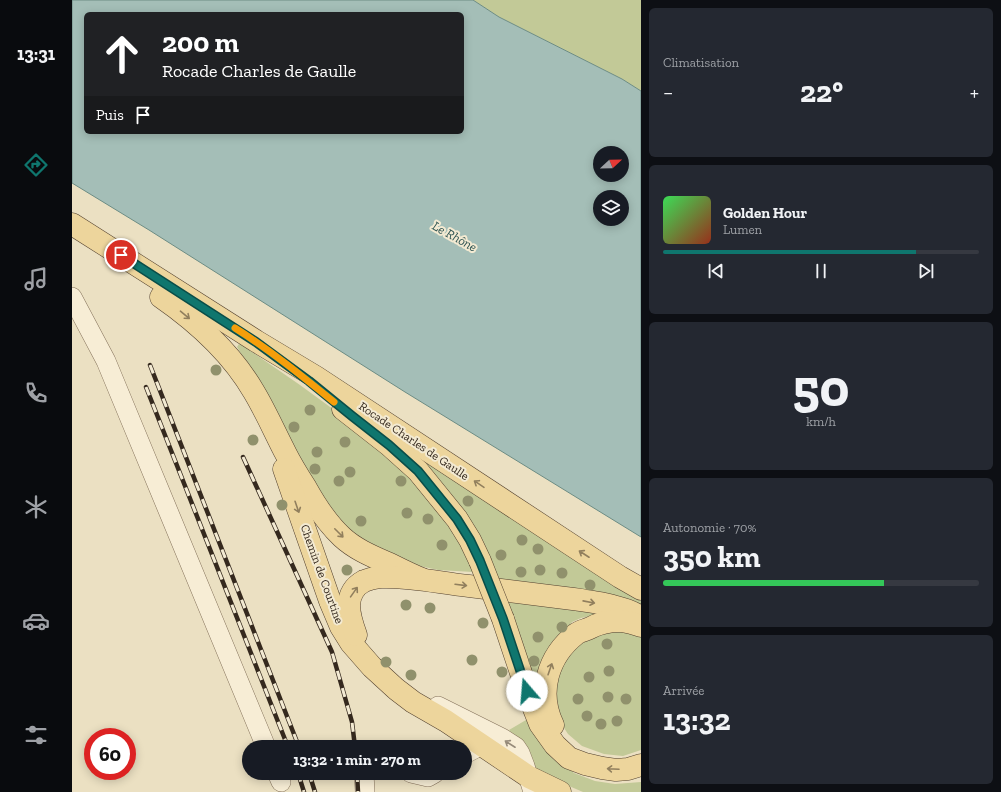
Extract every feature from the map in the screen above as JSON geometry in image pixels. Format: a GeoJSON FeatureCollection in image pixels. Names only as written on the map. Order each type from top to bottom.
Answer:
{"type":"FeatureCollection","features":[{"type":"Feature","properties":{"kind":"main road","name":"Rocade Charles de Gaulle"},"geometry":{"type":"LineString","coordinates":[[72,224],[256,342],[316,377],[641,590]]}},
{"type":"Feature","properties":{"kind":"main road"},"geometry":{"type":"LineString","coordinates":[[72,238],[175,307],[204,331],[228,355],[254,392],[287,455],[316,505],[328,522],[342,537],[355,548],[422,579]]}},
{"type":"Feature","properties":{"kind":"main road"},"geometry":{"type":"LineString","coordinates":[[256,342],[309,381],[389,445],[418,471],[457,519],[470,540],[480,561],[503,619],[527,691],[540,724],[555,745],[569,758],[602,768],[616,770],[628,769],[641,765]]}},
{"type":"Feature","properties":{"kind":"main road","name":"Chemin de Courtine"},"geometry":{"type":"LineString","coordinates":[[268,417],[309,542],[341,627],[351,643],[372,667],[413,702],[446,721],[474,749],[531,784],[560,792]]}},
{"type":"Feature","properties":{"kind":"main road"},"geometry":{"type":"LineString","coordinates":[[372,667],[352,624],[349,610],[350,598],[354,589],[363,582],[373,578],[392,577],[422,579],[458,585],[581,600],[616,607],[641,617]]}},
{"type":"Feature","properties":{"kind":"main road"},"geometry":{"type":"LineString","coordinates":[[585,764],[558,735],[550,718],[545,700],[547,680],[553,662],[564,646],[577,634],[594,626],[607,622],[621,621],[641,626]]}},
{"type":"Feature","properties":{"kind":"street"},"geometry":{"type":"LineString","coordinates":[[72,297],[106,361],[263,740]]}},
{"type":"Feature","properties":{"kind":"street"},"geometry":{"type":"LineString","coordinates":[[413,702],[428,701],[502,738],[516,747],[520,753],[531,784]]}},
{"type":"Feature","properties":{"kind":"street"},"geometry":{"type":"LineString","coordinates":[[364,780],[365,792]]}},
{"type":"Feature","properties":{"kind":"green space"},"geometry":{"type":"Polygon","coordinates":[[[473,0],[641,0],[641,91],[622,79],[499,17],[473,0]]]}},
{"type":"Feature","properties":{"kind":"green space"},"geometry":{"type":"Polygon","coordinates":[[[239,344],[300,385],[352,423],[425,489],[464,545],[473,572],[438,570],[397,561],[333,521],[262,389],[237,347],[239,344]]]}},
{"type":"Feature","properties":{"kind":"green space"},"geometry":{"type":"Polygon","coordinates":[[[414,450],[538,536],[641,601],[641,607],[498,581],[414,450]]]}},
{"type":"Feature","properties":{"kind":"green space"},"geometry":{"type":"Polygon","coordinates":[[[505,598],[610,608],[595,615],[581,618],[572,622],[558,641],[538,682],[530,680],[505,598]]]}},
{"type":"Feature","properties":{"kind":"green space"},"geometry":{"type":"Polygon","coordinates":[[[605,629],[641,632],[641,750],[623,756],[604,754],[582,746],[568,734],[558,719],[552,702],[556,677],[568,652],[587,635],[605,629]]]}},
{"type":"Feature","properties":{"kind":"green space"},"geometry":{"type":"Polygon","coordinates":[[[526,720],[556,755],[574,773],[595,781],[615,784],[641,782],[641,792],[583,792],[534,767],[509,730],[526,720]]]}},
{"type":"Feature","properties":{"kind":"water","name":"Le Rhône"},"geometry":{"type":"Polygon","coordinates":[[[72,0],[473,0],[499,17],[622,79],[641,91],[641,537],[405,392],[72,183],[72,0]]]}},
{"type":"Feature","properties":{"kind":"railway"},"geometry":{"type":"LineString","coordinates":[[150,365],[296,740]]}},
{"type":"Feature","properties":{"kind":"railway"},"geometry":{"type":"LineString","coordinates":[[146,387],[285,740]]}},
{"type":"Feature","properties":{"kind":"railway"},"geometry":{"type":"LineString","coordinates":[[243,457],[332,652],[352,722],[354,740]]}},
{"type":"Feature","properties":{"kind":"railway"},"geometry":{"type":"LineString","coordinates":[[300,780],[304,792]]}},
{"type":"Feature","properties":{"kind":"railway"},"geometry":{"type":"LineString","coordinates":[[311,780],[315,792]]}},
{"type":"Feature","properties":{"kind":"railway"},"geometry":{"type":"LineString","coordinates":[[357,780],[358,792]]}},
{"type":"Feature","properties":{"kind":"slow traffic"},"geometry":{"type":"LineString","coordinates":[[235,328],[267,349],[334,402]]}},
{"type":"Feature","properties":{"kind":"route"},"geometry":{"type":"LineString","coordinates":[[121,255],[256,342],[309,381],[389,445],[418,471],[457,519],[470,540],[503,619],[527,691]]}}]}
